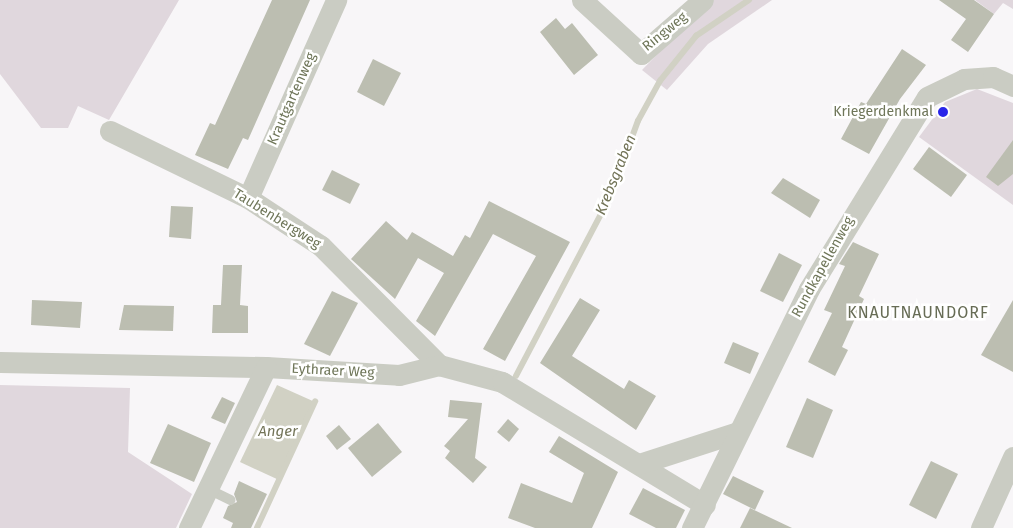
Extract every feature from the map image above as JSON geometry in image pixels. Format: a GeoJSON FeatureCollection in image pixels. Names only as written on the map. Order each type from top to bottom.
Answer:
{"type":"FeatureCollection","features":[{"type":"Feature","properties":{"kind":"street","name":"Krautgartenweg"},"geometry":{"type":"LineString","coordinates":[[248,198],[336,0]]}},
{"type":"Feature","properties":{"kind":"street","name":"Ringweg"},"geometry":{"type":"LineString","coordinates":[[582,0],[641,54],[703,0]]}},
{"type":"Feature","properties":{"kind":"street","name":"Rundkapellenweg"},"geometry":{"type":"LineString","coordinates":[[692,528],[705,505],[738,432],[809,289],[927,97],[964,79],[993,77],[1013,86]]}},
{"type":"Feature","properties":{"kind":"street","name":"Taubenbergweg"},"geometry":{"type":"LineString","coordinates":[[110,131],[248,198],[321,246],[440,365]]}},
{"type":"Feature","properties":{"kind":"street","name":"Eythraer Weg"},"geometry":{"type":"LineString","coordinates":[[0,362],[266,367],[399,375],[440,365],[502,382],[705,505]]}},
{"type":"Feature","properties":{"kind":"street"},"geometry":{"type":"LineString","coordinates":[[189,528],[266,367]]}},
{"type":"Feature","properties":{"kind":"street"},"geometry":{"type":"LineString","coordinates":[[640,464],[738,432]]}},
{"type":"Feature","properties":{"kind":"street"},"geometry":{"type":"LineString","coordinates":[[981,528],[1013,457]]}},
{"type":"Feature","properties":{"kind":"lane"},"geometry":{"type":"LineString","coordinates":[[208,489],[231,500]]}},
{"type":"Feature","properties":{"kind":"shaded area"},"geometry":{"type":"Polygon","coordinates":[[[0,0],[179,0],[109,120],[78,106],[68,128],[41,128],[0,74],[0,0]]]}},
{"type":"Feature","properties":{"kind":"shaded area"},"geometry":{"type":"Polygon","coordinates":[[[710,0],[772,0],[708,44],[667,90],[642,70],[710,0]]]}},
{"type":"Feature","properties":{"kind":"shaded area"},"geometry":{"type":"Polygon","coordinates":[[[975,0],[1013,0],[1013,9],[1003,3],[994,14],[975,0]]]}},
{"type":"Feature","properties":{"kind":"shaded area"},"geometry":{"type":"Polygon","coordinates":[[[977,89],[1013,103],[1013,205],[919,137],[945,102],[977,89]]]}},
{"type":"Feature","properties":{"kind":"shaded area"},"geometry":{"type":"Polygon","coordinates":[[[0,385],[130,388],[128,452],[192,494],[176,528],[0,528],[0,385]]]}},
{"type":"Feature","properties":{"kind":"water","name":"Anger"},"geometry":{"type":"Polygon","coordinates":[[[277,385],[315,402],[279,480],[240,462],[277,385]]]}},
{"type":"Feature","properties":{"kind":"building"},"geometry":{"type":"Polygon","coordinates":[[[272,0],[310,0],[248,140],[243,138],[228,169],[195,155],[210,123],[215,125],[272,0]]]}},
{"type":"Feature","properties":{"kind":"building"},"geometry":{"type":"Polygon","coordinates":[[[939,0],[974,0],[994,14],[968,52],[951,40],[966,19],[939,0]]]}},
{"type":"Feature","properties":{"kind":"building"},"geometry":{"type":"Polygon","coordinates":[[[556,18],[565,29],[572,23],[598,55],[574,75],[540,32],[556,18]]]}},
{"type":"Feature","properties":{"kind":"building"},"geometry":{"type":"Polygon","coordinates":[[[902,49],[926,65],[900,99],[869,154],[841,139],[861,102],[866,104],[902,49]]]}},
{"type":"Feature","properties":{"kind":"building"},"geometry":{"type":"Polygon","coordinates":[[[373,59],[401,73],[384,106],[357,92],[373,59]]]}},
{"type":"Feature","properties":{"kind":"building"},"geometry":{"type":"Polygon","coordinates":[[[1013,140],[1013,174],[998,186],[986,177],[1013,140]]]}},
{"type":"Feature","properties":{"kind":"building"},"geometry":{"type":"Polygon","coordinates":[[[929,147],[967,175],[951,197],[913,169],[929,147]]]}},
{"type":"Feature","properties":{"kind":"building"},"geometry":{"type":"Polygon","coordinates":[[[332,170],[360,184],[350,204],[322,190],[332,170]]]}},
{"type":"Feature","properties":{"kind":"building"},"geometry":{"type":"Polygon","coordinates":[[[783,178],[820,200],[810,218],[771,193],[783,178]]]}},
{"type":"Feature","properties":{"kind":"building"},"geometry":{"type":"Polygon","coordinates":[[[489,201],[570,242],[505,361],[483,349],[536,256],[493,234],[435,336],[416,321],[444,273],[418,258],[395,299],[351,259],[386,221],[407,240],[412,232],[453,256],[465,235],[470,238],[489,201]]]}},
{"type":"Feature","properties":{"kind":"building"},"geometry":{"type":"Polygon","coordinates":[[[171,206],[193,207],[191,239],[169,237],[171,206]]]}},
{"type":"Feature","properties":{"kind":"building"},"geometry":{"type":"Polygon","coordinates":[[[853,242],[879,254],[859,296],[864,299],[842,347],[848,350],[835,376],[808,362],[832,313],[824,310],[845,266],[839,264],[853,242]]]}},
{"type":"Feature","properties":{"kind":"building"},"geometry":{"type":"Polygon","coordinates":[[[779,253],[802,265],[783,302],[760,291],[779,253]]]}},
{"type":"Feature","properties":{"kind":"building"},"geometry":{"type":"Polygon","coordinates":[[[223,265],[242,265],[240,305],[248,306],[248,333],[212,333],[213,305],[221,305],[223,265]]]}},
{"type":"Feature","properties":{"kind":"building"},"geometry":{"type":"Polygon","coordinates":[[[332,291],[358,303],[330,356],[304,344],[332,291]]]}},
{"type":"Feature","properties":{"kind":"building"},"geometry":{"type":"Polygon","coordinates":[[[580,298],[600,310],[572,356],[624,389],[629,380],[656,396],[636,430],[540,363],[580,298]]]}},
{"type":"Feature","properties":{"kind":"building"},"geometry":{"type":"Polygon","coordinates":[[[32,300],[82,302],[80,328],[31,325],[32,300]]]}},
{"type":"Feature","properties":{"kind":"building"},"geometry":{"type":"Polygon","coordinates":[[[1013,300],[1013,372],[981,355],[1013,300]]]}},
{"type":"Feature","properties":{"kind":"building"},"geometry":{"type":"Polygon","coordinates":[[[124,305],[174,306],[173,331],[119,330],[124,305]]]}},
{"type":"Feature","properties":{"kind":"building"},"geometry":{"type":"Polygon","coordinates":[[[733,342],[759,353],[750,374],[724,363],[733,342]]]}},
{"type":"Feature","properties":{"kind":"building"},"geometry":{"type":"Polygon","coordinates":[[[222,397],[235,403],[225,424],[211,418],[222,397]]]}},
{"type":"Feature","properties":{"kind":"building"},"geometry":{"type":"Polygon","coordinates":[[[807,398],[833,410],[813,458],[786,447],[807,398]]]}},
{"type":"Feature","properties":{"kind":"building"},"geometry":{"type":"Polygon","coordinates":[[[450,400],[482,403],[475,458],[487,467],[473,483],[445,458],[450,451],[444,446],[468,419],[448,417],[450,400]]]}},
{"type":"Feature","properties":{"kind":"building"},"geometry":{"type":"Polygon","coordinates":[[[508,419],[519,429],[509,442],[497,432],[508,419]]]}},
{"type":"Feature","properties":{"kind":"building"},"geometry":{"type":"Polygon","coordinates":[[[378,423],[402,452],[372,477],[348,448],[378,423]]]}},
{"type":"Feature","properties":{"kind":"building"},"geometry":{"type":"Polygon","coordinates":[[[168,424],[211,443],[194,482],[150,463],[168,424]]]}},
{"type":"Feature","properties":{"kind":"building"},"geometry":{"type":"Polygon","coordinates":[[[339,425],[351,439],[337,450],[326,436],[339,425]]]}},
{"type":"Feature","properties":{"kind":"building"},"geometry":{"type":"Polygon","coordinates":[[[559,436],[618,472],[592,528],[535,528],[508,518],[521,483],[572,503],[584,473],[549,452],[559,436]]]}},
{"type":"Feature","properties":{"kind":"building"},"geometry":{"type":"Polygon","coordinates":[[[931,461],[958,474],[936,519],[909,505],[931,461]]]}},
{"type":"Feature","properties":{"kind":"building"},"geometry":{"type":"Polygon","coordinates":[[[733,476],[764,491],[755,510],[723,494],[733,476]]]}},
{"type":"Feature","properties":{"kind":"building"},"geometry":{"type":"Polygon","coordinates":[[[239,481],[267,494],[251,528],[231,528],[233,523],[223,518],[228,506],[237,502],[234,494],[239,481]]]}},
{"type":"Feature","properties":{"kind":"building"},"geometry":{"type":"Polygon","coordinates":[[[643,488],[685,510],[676,528],[656,528],[629,514],[643,488]]]}},
{"type":"Feature","properties":{"kind":"building"},"geometry":{"type":"Polygon","coordinates":[[[750,508],[792,528],[740,528],[750,508]]]}},
{"type":"Feature","properties":{"kind":"waterway","name":"Krebsgraben"},"geometry":{"type":"LineString","coordinates":[[516,376],[610,197],[638,121],[660,81],[696,36],[749,0]]}},
{"type":"Feature","properties":{"kind":"waterway","name":"Krebsgraben"},"geometry":{"type":"LineString","coordinates":[[257,528],[315,402]]}},
{"type":"Feature","properties":{"kind":"place","name":"Kriegerdenkmal"},"geometry":{"type":"Point","coordinates":[943,112]}},
{"type":"Feature","properties":{"kind":"district","name":"KNAUTNAUNDORF"},"geometry":{"type":"Point","coordinates":[918,313]}}]}
